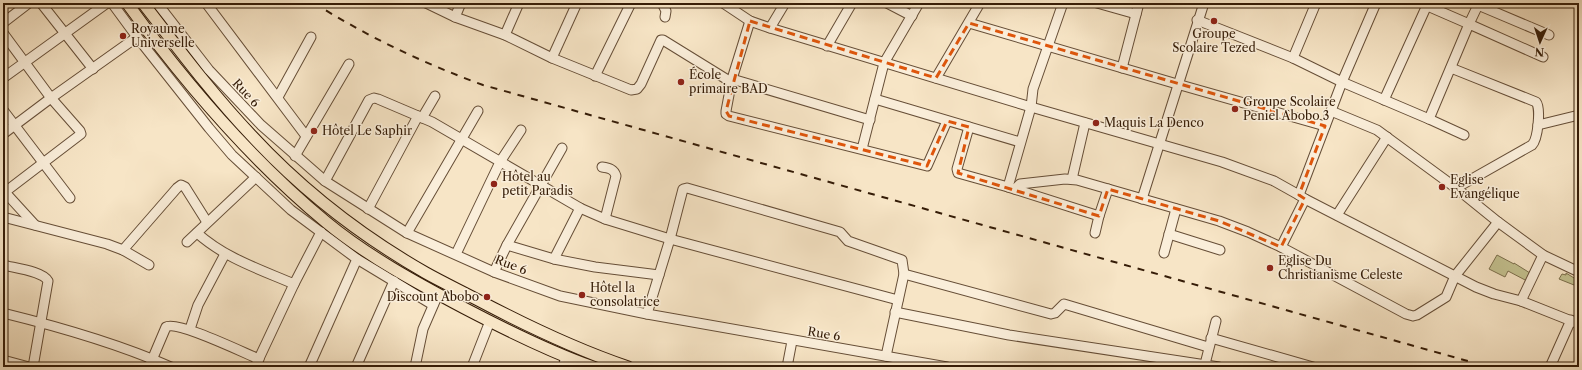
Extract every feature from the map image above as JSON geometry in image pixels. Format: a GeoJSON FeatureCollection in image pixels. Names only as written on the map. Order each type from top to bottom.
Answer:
{"type":"FeatureCollection","features":[{"type":"Feature","properties":{"kind":"main road"},"geometry":{"type":"LineString","coordinates":[[128,3],[147,30],[231,132],[277,178],[326,222],[346,237],[416,282],[438,294],[525,339],[564,362],[593,367]]}},
{"type":"Feature","properties":{"kind":"main road"},"geometry":{"type":"LineString","coordinates":[[143,3],[211,90],[252,136],[307,189],[339,215],[426,273],[530,328],[569,345],[628,367]]}},
{"type":"Feature","properties":{"kind":"street"},"geometry":{"type":"LineString","coordinates":[[3,22],[29,3]]}},
{"type":"Feature","properties":{"kind":"street"},"geometry":{"type":"LineString","coordinates":[[41,3],[93,69]]}},
{"type":"Feature","properties":{"kind":"street"},"geometry":{"type":"LineString","coordinates":[[3,78],[108,3]]}},
{"type":"Feature","properties":{"kind":"street"},"geometry":{"type":"LineString","coordinates":[[112,3],[208,128],[232,155],[291,210],[356,259],[433,305]]}},
{"type":"Feature","properties":{"kind":"street","name":"Rue 6"},"geometry":{"type":"LineString","coordinates":[[157,3],[209,70],[238,103],[261,125],[325,181],[407,233],[494,272],[560,296],[792,341],[947,367]]}},
{"type":"Feature","properties":{"kind":"street"},"geometry":{"type":"LineString","coordinates":[[206,3],[306,136]]}},
{"type":"Feature","properties":{"kind":"street"},"geometry":{"type":"LineString","coordinates":[[426,3],[455,17],[505,35],[552,58],[631,90],[637,89],[641,84],[659,41],[663,40],[732,80],[870,120]]}},
{"type":"Feature","properties":{"kind":"street"},"geometry":{"type":"LineString","coordinates":[[455,17],[462,3]]}},
{"type":"Feature","properties":{"kind":"street"},"geometry":{"type":"LineString","coordinates":[[505,35],[519,3]]}},
{"type":"Feature","properties":{"kind":"street"},"geometry":{"type":"LineString","coordinates":[[552,58],[577,3]]}},
{"type":"Feature","properties":{"kind":"street"},"geometry":{"type":"LineString","coordinates":[[596,76],[631,3]]}},
{"type":"Feature","properties":{"kind":"street"},"geometry":{"type":"LineString","coordinates":[[723,3],[750,21],[770,28],[1031,107],[1160,143],[1254,172],[1485,291],[1521,302],[1575,322],[1550,367]]}},
{"type":"Feature","properties":{"kind":"street"},"geometry":{"type":"LineString","coordinates":[[770,28],[785,3]]}},
{"type":"Feature","properties":{"kind":"street"},"geometry":{"type":"LineString","coordinates":[[827,46],[852,3]]}},
{"type":"Feature","properties":{"kind":"street"},"geometry":{"type":"LineString","coordinates":[[887,3],[912,16]]}},
{"type":"Feature","properties":{"kind":"street"},"geometry":{"type":"LineString","coordinates":[[862,149],[884,62],[919,3]]}},
{"type":"Feature","properties":{"kind":"street"},"geometry":{"type":"LineString","coordinates":[[936,78],[980,3]]}},
{"type":"Feature","properties":{"kind":"street"},"geometry":{"type":"LineString","coordinates":[[1011,188],[1020,142],[1031,107],[1033,89],[1063,3]]}},
{"type":"Feature","properties":{"kind":"street"},"geometry":{"type":"LineString","coordinates":[[1097,3],[1136,14]]}},
{"type":"Feature","properties":{"kind":"street"},"geometry":{"type":"LineString","coordinates":[[1122,68],[1140,3]]}},
{"type":"Feature","properties":{"kind":"street"},"geometry":{"type":"LineString","coordinates":[[1142,199],[1197,20],[1204,3]]}},
{"type":"Feature","properties":{"kind":"street"},"geometry":{"type":"LineString","coordinates":[[1281,247],[1302,197],[1325,126],[1342,82],[1376,3]]}},
{"type":"Feature","properties":{"kind":"street"},"geometry":{"type":"LineString","coordinates":[[1293,58],[1312,4]]}},
{"type":"Feature","properties":{"kind":"street"},"geometry":{"type":"LineString","coordinates":[[1384,100],[1426,4],[1543,57]]}},
{"type":"Feature","properties":{"kind":"street"},"geometry":{"type":"LineString","coordinates":[[1429,119],[1478,4],[1549,35]]}},
{"type":"Feature","properties":{"kind":"street"},"geometry":{"type":"LineString","coordinates":[[1197,20],[1293,58],[1342,82],[1429,119],[1464,136]]}},
{"type":"Feature","properties":{"kind":"street"},"geometry":{"type":"LineString","coordinates":[[750,21],[732,80],[726,111],[726,114],[729,116],[927,166],[948,121]]}},
{"type":"Feature","properties":{"kind":"street"},"geometry":{"type":"LineString","coordinates":[[969,23],[1325,126]]}},
{"type":"Feature","properties":{"kind":"street"},"geometry":{"type":"LineString","coordinates":[[3,33],[51,98],[81,134],[4,191],[35,225]]}},
{"type":"Feature","properties":{"kind":"street"},"geometry":{"type":"LineString","coordinates":[[3,134],[137,37]]}},
{"type":"Feature","properties":{"kind":"street"},"geometry":{"type":"LineString","coordinates":[[278,97],[311,37]]}},
{"type":"Feature","properties":{"kind":"street"},"geometry":{"type":"LineString","coordinates":[[295,156],[349,64]]}},
{"type":"Feature","properties":{"kind":"street"},"geometry":{"type":"LineString","coordinates":[[1451,68],[1536,102],[1539,106],[1538,125],[1534,143],[1532,145],[1456,188]]}},
{"type":"Feature","properties":{"kind":"street"},"geometry":{"type":"LineString","coordinates":[[368,209],[420,117],[435,96]]}},
{"type":"Feature","properties":{"kind":"street"},"geometry":{"type":"LineString","coordinates":[[325,181],[369,100],[378,98],[420,117],[580,208],[606,219],[670,239],[898,300]]}},
{"type":"Feature","properties":{"kind":"street"},"geometry":{"type":"LineString","coordinates":[[875,99],[1020,142]]}},
{"type":"Feature","properties":{"kind":"street"},"geometry":{"type":"LineString","coordinates":[[3,110],[70,198]]}},
{"type":"Feature","properties":{"kind":"street"},"geometry":{"type":"LineString","coordinates":[[407,233],[478,111]]}},
{"type":"Feature","properties":{"kind":"street"},"geometry":{"type":"LineString","coordinates":[[1331,111],[1368,126],[1387,137],[1543,255],[1579,272]]}},
{"type":"Feature","properties":{"kind":"street"},"geometry":{"type":"LineString","coordinates":[[1538,125],[1579,115]]}},
{"type":"Feature","properties":{"kind":"street"},"geometry":{"type":"LineString","coordinates":[[1072,179],[1085,123]]}},
{"type":"Feature","properties":{"kind":"street"},"geometry":{"type":"LineString","coordinates":[[969,127],[957,170],[958,174],[1011,188],[1099,216]]}},
{"type":"Feature","properties":{"kind":"street"},"geometry":{"type":"LineString","coordinates":[[456,254],[500,162],[521,130]]}},
{"type":"Feature","properties":{"kind":"street"},"geometry":{"type":"LineString","coordinates":[[1337,215],[1387,137]]}},
{"type":"Feature","properties":{"kind":"street"},"geometry":{"type":"LineString","coordinates":[[494,272],[507,244],[562,148]]}},
{"type":"Feature","properties":{"kind":"street"},"geometry":{"type":"LineString","coordinates":[[602,167],[610,168],[615,172],[616,176],[606,219]]}},
{"type":"Feature","properties":{"kind":"street"},"geometry":{"type":"LineString","coordinates":[[187,242],[256,177]]}},
{"type":"Feature","properties":{"kind":"street"},"geometry":{"type":"LineString","coordinates":[[1011,188],[1020,184],[1072,179],[1219,221],[1281,247],[1410,316],[1417,315],[1444,300],[1450,291],[1456,276],[1498,222]]}},
{"type":"Feature","properties":{"kind":"street"},"geometry":{"type":"LineString","coordinates":[[123,250],[181,185],[185,187],[207,222]]}},
{"type":"Feature","properties":{"kind":"street"},"geometry":{"type":"LineString","coordinates":[[647,314],[670,239],[682,189],[687,188],[840,232],[848,241],[902,260],[904,274],[886,356]]}},
{"type":"Feature","properties":{"kind":"street"},"geometry":{"type":"LineString","coordinates":[[1095,233],[1108,189]]}},
{"type":"Feature","properties":{"kind":"street"},"geometry":{"type":"LineString","coordinates":[[554,259],[580,208]]}},
{"type":"Feature","properties":{"kind":"street"},"geometry":{"type":"LineString","coordinates":[[1164,253],[1176,209]]}},
{"type":"Feature","properties":{"kind":"street"},"geometry":{"type":"LineString","coordinates":[[3,217],[85,238],[123,250],[149,265]]}},
{"type":"Feature","properties":{"kind":"street"},"geometry":{"type":"LineString","coordinates":[[150,363],[168,326],[190,329],[257,363],[294,284],[321,232]]}},
{"type":"Feature","properties":{"kind":"street"},"geometry":{"type":"LineString","coordinates":[[197,233],[225,254],[294,284]]}},
{"type":"Feature","properties":{"kind":"street"},"geometry":{"type":"LineString","coordinates":[[1169,234],[1220,250]]}},
{"type":"Feature","properties":{"kind":"street"},"geometry":{"type":"LineString","coordinates":[[507,244],[554,259],[595,267],[659,275]]}},
{"type":"Feature","properties":{"kind":"street"},"geometry":{"type":"LineString","coordinates":[[190,329],[198,305],[225,254]]}},
{"type":"Feature","properties":{"kind":"street"},"geometry":{"type":"LineString","coordinates":[[1521,302],[1543,255]]}},
{"type":"Feature","properties":{"kind":"street"},"geometry":{"type":"LineString","coordinates":[[309,367],[356,259]]}},
{"type":"Feature","properties":{"kind":"street"},"geometry":{"type":"LineString","coordinates":[[3,265],[41,274],[46,278],[48,286],[33,367]]}},
{"type":"Feature","properties":{"kind":"street"},"geometry":{"type":"LineString","coordinates":[[904,274],[1051,314],[1055,313],[1064,304],[1313,367]]}},
{"type":"Feature","properties":{"kind":"street"},"geometry":{"type":"LineString","coordinates":[[356,367],[394,281]]}},
{"type":"Feature","properties":{"kind":"street"},"geometry":{"type":"LineString","coordinates":[[415,367],[422,329],[438,294]]}},
{"type":"Feature","properties":{"kind":"street"},"geometry":{"type":"LineString","coordinates":[[895,312],[1009,335],[1220,367]]}},
{"type":"Feature","properties":{"kind":"street"},"geometry":{"type":"LineString","coordinates":[[3,313],[41,322],[91,337],[150,363],[171,367]]}},
{"type":"Feature","properties":{"kind":"street"},"geometry":{"type":"LineString","coordinates":[[472,367],[490,321]]}},
{"type":"Feature","properties":{"kind":"street"},"geometry":{"type":"LineString","coordinates":[[1204,364],[1216,321]]}},
{"type":"Feature","properties":{"kind":"street"},"geometry":{"type":"LineString","coordinates":[[787,367],[792,341]]}},
{"type":"Feature","properties":{"kind":"street"},"geometry":{"type":"LineString","coordinates":[[3,360],[29,367]]}},
{"type":"Feature","properties":{"kind":"highlighted area"},"geometry":{"type":"Polygon","coordinates":[[[750,21],[936,78],[969,23],[1325,126],[1299,195],[1305,199],[1281,247],[1219,221],[1108,189],[1099,216],[958,173],[969,127],[947,121],[927,166],[729,116],[726,111],[750,21]]]}},
{"type":"Feature","properties":{"kind":"shaded area"},"geometry":{"type":"Polygon","coordinates":[[[1497,255],[1530,273],[1527,281],[1508,271],[1505,277],[1489,269],[1497,255]]]}},
{"type":"Feature","properties":{"kind":"shaded area"},"geometry":{"type":"Polygon","coordinates":[[[1566,273],[1579,281],[1579,287],[1559,279],[1562,274],[1566,275],[1566,273]]]}},
{"type":"Feature","properties":{"kind":"railway"},"geometry":{"type":"LineString","coordinates":[[314,3],[375,38],[439,68],[483,85],[1489,367]]}},
{"type":"Feature","properties":{"kind":"place","name":"Groupe Scolaire Tezed"},"geometry":{"type":"Point","coordinates":[1214,21]}},
{"type":"Feature","properties":{"kind":"place","name":"Royaume Universelle"},"geometry":{"type":"Point","coordinates":[123,36]}},
{"type":"Feature","properties":{"kind":"place","name":"École primaire BAD"},"geometry":{"type":"Point","coordinates":[681,82]}},
{"type":"Feature","properties":{"kind":"place","name":"Groupe Scolaire Peniel Abobo 3"},"geometry":{"type":"Point","coordinates":[1235,109]}},
{"type":"Feature","properties":{"kind":"place","name":"Maquis La Denco"},"geometry":{"type":"Point","coordinates":[1096,123]}},
{"type":"Feature","properties":{"kind":"place","name":"Hôtel Le Saphir"},"geometry":{"type":"Point","coordinates":[314,131]}},
{"type":"Feature","properties":{"kind":"place","name":"Hôtel au petit Paradis"},"geometry":{"type":"Point","coordinates":[494,184]}},
{"type":"Feature","properties":{"kind":"place","name":"Eglise Evangélique"},"geometry":{"type":"Point","coordinates":[1442,187]}},
{"type":"Feature","properties":{"kind":"place","name":"Eglise Du Christianisme Celeste"},"geometry":{"type":"Point","coordinates":[1270,268]}},
{"type":"Feature","properties":{"kind":"place","name":"Hôtel la consolatrice"},"geometry":{"type":"Point","coordinates":[582,295]}},
{"type":"Feature","properties":{"kind":"place","name":"Discount Abobo"},"geometry":{"type":"Point","coordinates":[487,297]}}]}
